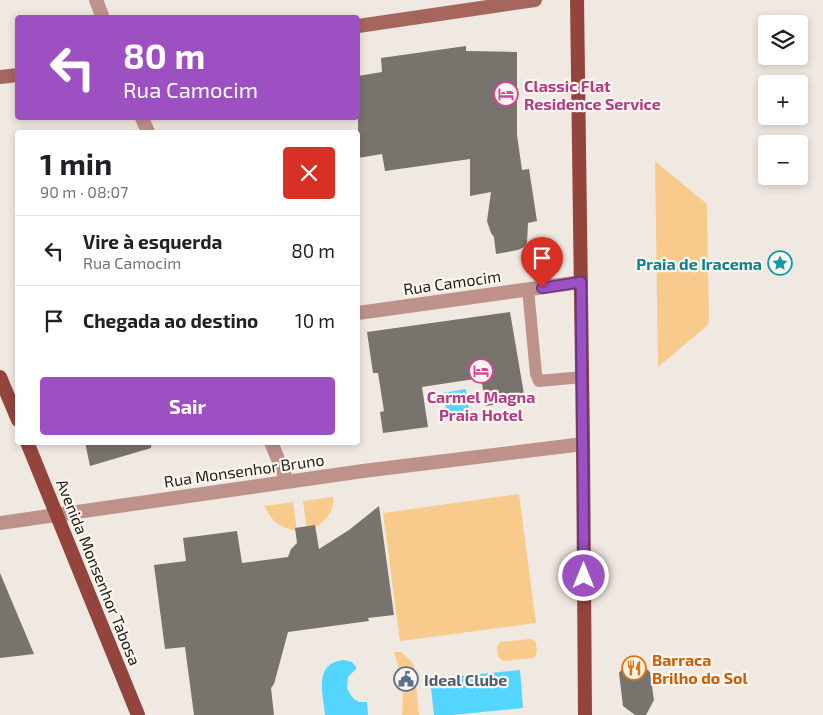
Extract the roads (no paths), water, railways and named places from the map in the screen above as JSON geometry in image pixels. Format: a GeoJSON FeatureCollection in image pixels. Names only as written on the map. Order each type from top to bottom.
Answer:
{"type":"FeatureCollection","features":[{"type":"Feature","properties":{"kind":"main road"},"geometry":{"type":"LineString","coordinates":[[360,26],[536,0]]}},
{"type":"Feature","properties":{"kind":"main road"},"geometry":{"type":"LineString","coordinates":[[577,0],[585,715]]}},
{"type":"Feature","properties":{"kind":"main road"},"geometry":{"type":"LineString","coordinates":[[0,77],[15,75]]}},
{"type":"Feature","properties":{"kind":"main road"},"geometry":{"type":"LineString","coordinates":[[0,377],[15,413]]}},
{"type":"Feature","properties":{"kind":"main road","name":"Avenida Monsenhor Tabosa"},"geometry":{"type":"LineString","coordinates":[[28,445],[138,715]]}},
{"type":"Feature","properties":{"kind":"street"},"geometry":{"type":"LineString","coordinates":[[96,0],[102,15]]}},
{"type":"Feature","properties":{"kind":"street","name":"Rua Camocim"},"geometry":{"type":"LineString","coordinates":[[360,313],[581,282]]}},
{"type":"Feature","properties":{"kind":"street","name":"Rua Monsenhor Bruno"},"geometry":{"type":"LineString","coordinates":[[0,523],[286,481],[583,444]]}},
{"type":"Feature","properties":{"kind":"street"},"geometry":{"type":"LineString","coordinates":[[272,445],[286,481]]}},
{"type":"Feature","properties":{"kind":"lane"},"geometry":{"type":"LineString","coordinates":[[528,289],[536,374],[539,381],[582,377]]}},
{"type":"Feature","properties":{"kind":"water"},"geometry":{"type":"Polygon","coordinates":[[[466,389],[470,416],[448,420],[443,393],[466,389]]]}},
{"type":"Feature","properties":{"kind":"water"},"geometry":{"type":"Polygon","coordinates":[[[344,660],[352,662],[356,667],[348,677],[347,688],[354,699],[359,702],[367,702],[368,715],[325,715],[322,689],[324,673],[334,662],[344,660]]]}},
{"type":"Feature","properties":{"kind":"water"},"geometry":{"type":"Polygon","coordinates":[[[520,670],[523,708],[434,715],[430,679],[520,670]]]}},
{"type":"Feature","properties":{"kind":"place","name":"Classic Flat Residence Service"},"geometry":{"type":"Point","coordinates":[506,94]}},
{"type":"Feature","properties":{"kind":"place","name":"Praia de Iracema"},"geometry":{"type":"Point","coordinates":[780,263]}},
{"type":"Feature","properties":{"kind":"place","name":"Carmel Magna Praia Hotel"},"geometry":{"type":"Point","coordinates":[481,371]}},
{"type":"Feature","properties":{"kind":"place","name":"Barraca Brilho do Sol"},"geometry":{"type":"Point","coordinates":[634,668]}},
{"type":"Feature","properties":{"kind":"place","name":"Ideal Clube"},"geometry":{"type":"Point","coordinates":[406,679]}}]}
